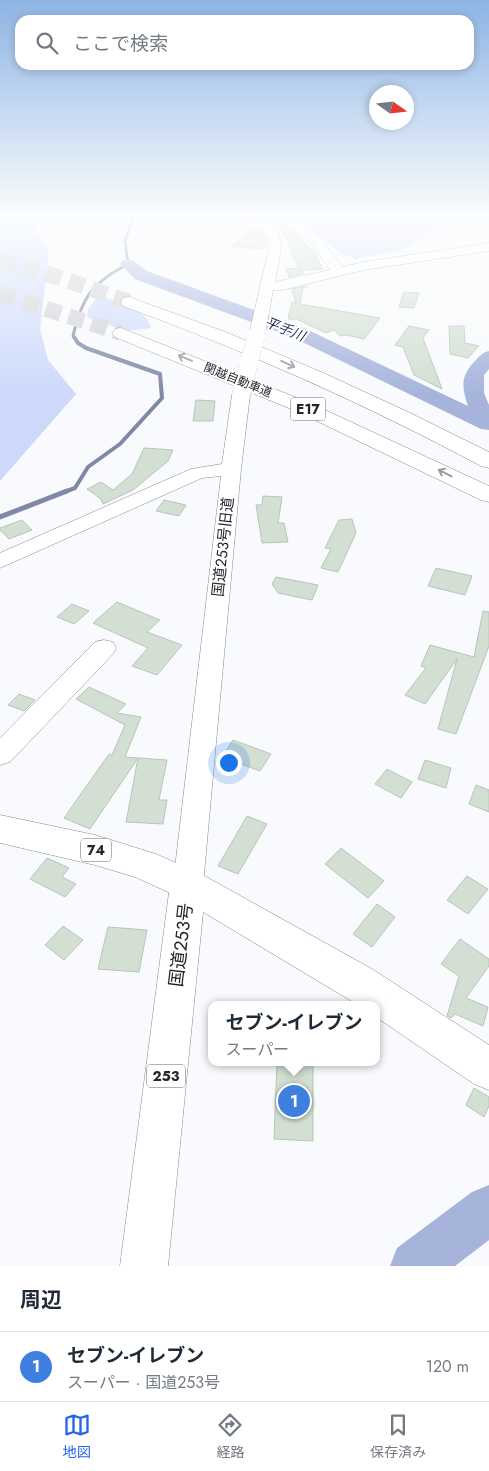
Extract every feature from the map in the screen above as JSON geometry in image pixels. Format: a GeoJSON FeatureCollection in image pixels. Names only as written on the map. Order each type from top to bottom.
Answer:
{"type":"FeatureCollection","features":[{"type":"Feature","properties":{"kind":"main road","name":"E17"},"geometry":{"type":"LineString","coordinates":[[129,302],[234,342],[321,379],[489,461]]}},
{"type":"Feature","properties":{"kind":"main road","name":"関越自動車道"},"geometry":{"type":"LineString","coordinates":[[121,334],[303,407],[489,495]]}},
{"type":"Feature","properties":{"kind":"main road","name":"74"},"geometry":{"type":"LineString","coordinates":[[0,829],[144,864],[188,885]]}},
{"type":"Feature","properties":{"kind":"main road","name":"国道253号"},"geometry":{"type":"LineString","coordinates":[[144,1266],[188,885],[358,982],[489,1070]]}},
{"type":"Feature","properties":{"kind":"street","name":"国道253号旧道"},"geometry":{"type":"LineString","coordinates":[[188,885],[241,396],[270,277]]}},
{"type":"Feature","properties":{"kind":"street"},"geometry":{"type":"LineString","coordinates":[[268,286],[282,286],[318,277]]}},
{"type":"Feature","properties":{"kind":"street"},"geometry":{"type":"LineString","coordinates":[[0,561],[198,473],[232,470]]}},
{"type":"Feature","properties":{"kind":"street"},"geometry":{"type":"LineString","coordinates":[[0,755],[104,648]]}},
{"type":"Feature","properties":{"kind":"shaded area"},"geometry":{"type":"Polygon","coordinates":[[[0,277],[46,277],[40,329],[48,360],[76,394],[0,481],[0,277]]]}},
{"type":"Feature","properties":{"kind":"shaded area"},"geometry":{"type":"Polygon","coordinates":[[[99,295],[137,310],[148,320],[151,328],[126,331],[87,317],[88,309],[99,295]]]}},
{"type":"Feature","properties":{"kind":"building"},"geometry":{"type":"Polygon","coordinates":[[[307,286],[303,287],[300,304],[380,318],[364,339],[346,335],[340,336],[334,330],[326,333],[296,319],[288,319],[292,302],[296,303],[292,289],[307,286]]]}},
{"type":"Feature","properties":{"kind":"building"},"geometry":{"type":"Polygon","coordinates":[[[404,292],[419,293],[414,308],[399,307],[404,292]]]}},
{"type":"Feature","properties":{"kind":"building"},"geometry":{"type":"Polygon","coordinates":[[[409,326],[429,330],[423,338],[442,389],[414,375],[403,347],[395,345],[409,326]]]}},
{"type":"Feature","properties":{"kind":"building"},"geometry":{"type":"Polygon","coordinates":[[[449,326],[464,326],[465,343],[479,346],[468,358],[450,354],[449,326]]]}},
{"type":"Feature","properties":{"kind":"building"},"geometry":{"type":"Polygon","coordinates":[[[196,400],[215,401],[213,421],[193,421],[196,400]]]}},
{"type":"Feature","properties":{"kind":"building"},"geometry":{"type":"Polygon","coordinates":[[[144,448],[173,450],[168,461],[133,490],[103,504],[101,499],[87,489],[101,482],[113,490],[132,474],[144,448]]]}},
{"type":"Feature","properties":{"kind":"building"},"geometry":{"type":"Polygon","coordinates":[[[263,496],[282,497],[278,523],[284,523],[288,542],[262,543],[256,505],[262,505],[263,496]]]}},
{"type":"Feature","properties":{"kind":"building"},"geometry":{"type":"Polygon","coordinates":[[[164,500],[186,505],[179,516],[156,511],[164,500]]]}},
{"type":"Feature","properties":{"kind":"building"},"geometry":{"type":"Polygon","coordinates":[[[352,519],[356,533],[338,572],[321,568],[331,549],[325,548],[339,520],[352,519]]]}},
{"type":"Feature","properties":{"kind":"building"},"geometry":{"type":"Polygon","coordinates":[[[22,520],[32,530],[9,539],[0,530],[0,528],[22,520]]]}},
{"type":"Feature","properties":{"kind":"building"},"geometry":{"type":"Polygon","coordinates":[[[436,568],[472,576],[465,595],[428,586],[436,568]]]}},
{"type":"Feature","properties":{"kind":"building"},"geometry":{"type":"Polygon","coordinates":[[[276,577],[318,585],[312,600],[278,593],[272,584],[276,577]]]}},
{"type":"Feature","properties":{"kind":"building"},"geometry":{"type":"Polygon","coordinates":[[[117,602],[160,620],[147,632],[182,645],[157,675],[132,666],[148,648],[93,623],[117,602]]]}},
{"type":"Feature","properties":{"kind":"building"},"geometry":{"type":"Polygon","coordinates":[[[72,604],[89,611],[74,624],[57,617],[72,604]]]}},
{"type":"Feature","properties":{"kind":"building"},"geometry":{"type":"Polygon","coordinates":[[[483,611],[489,612],[489,646],[456,734],[438,729],[457,659],[425,704],[405,695],[426,668],[421,666],[430,645],[474,657],[483,611]]]}},
{"type":"Feature","properties":{"kind":"building"},"geometry":{"type":"Polygon","coordinates":[[[89,687],[126,704],[117,713],[141,717],[125,757],[167,760],[159,800],[167,800],[163,824],[126,822],[138,758],[90,829],[64,818],[109,754],[112,755],[125,725],[76,699],[89,687]]]}},
{"type":"Feature","properties":{"kind":"building"},"geometry":{"type":"Polygon","coordinates":[[[19,694],[35,700],[24,711],[8,705],[19,694]]]}},
{"type":"Feature","properties":{"kind":"building"},"geometry":{"type":"Polygon","coordinates":[[[233,740],[271,754],[260,771],[222,757],[233,740]]]}},
{"type":"Feature","properties":{"kind":"building"},"geometry":{"type":"Polygon","coordinates":[[[425,760],[451,768],[446,788],[418,779],[425,760]]]}},
{"type":"Feature","properties":{"kind":"building"},"geometry":{"type":"Polygon","coordinates":[[[387,769],[412,782],[401,798],[375,784],[387,769]]]}},
{"type":"Feature","properties":{"kind":"building"},"geometry":{"type":"Polygon","coordinates":[[[476,785],[489,790],[489,812],[469,804],[476,785]]]}},
{"type":"Feature","properties":{"kind":"building"},"geometry":{"type":"Polygon","coordinates":[[[247,816],[267,824],[238,874],[218,866],[247,816]]]}},
{"type":"Feature","properties":{"kind":"building"},"geometry":{"type":"Polygon","coordinates":[[[341,848],[384,881],[368,898],[325,864],[341,848]]]}},
{"type":"Feature","properties":{"kind":"building"},"geometry":{"type":"Polygon","coordinates":[[[47,858],[69,868],[62,877],[76,884],[65,897],[30,879],[47,858]]]}},
{"type":"Feature","properties":{"kind":"building"},"geometry":{"type":"Polygon","coordinates":[[[467,876],[488,889],[468,914],[447,900],[467,876]]]}},
{"type":"Feature","properties":{"kind":"building"},"geometry":{"type":"Polygon","coordinates":[[[377,904],[395,917],[372,947],[353,934],[377,904]]]}},
{"type":"Feature","properties":{"kind":"building"},"geometry":{"type":"Polygon","coordinates":[[[63,926],[83,940],[64,960],[45,945],[63,926]]]}},
{"type":"Feature","properties":{"kind":"building"},"geometry":{"type":"Polygon","coordinates":[[[108,927],[147,930],[139,972],[98,969],[108,927]]]}},
{"type":"Feature","properties":{"kind":"building"},"geometry":{"type":"Polygon","coordinates":[[[460,939],[489,959],[489,966],[466,998],[488,1007],[483,1026],[455,1014],[451,1018],[447,1016],[459,976],[441,964],[460,939]]]}},
{"type":"Feature","properties":{"kind":"building"},"geometry":{"type":"Polygon","coordinates":[[[277,1066],[313,1066],[313,1141],[274,1139],[277,1066]]]}},
{"type":"Feature","properties":{"kind":"building"},"geometry":{"type":"Polygon","coordinates":[[[474,1088],[489,1097],[489,1106],[484,1117],[466,1105],[474,1088]]]}},
{"type":"Feature","properties":{"kind":"waterway"},"geometry":{"type":"LineString","coordinates":[[74,337],[76,322],[85,301],[90,292],[106,277]]}},
{"type":"Feature","properties":{"kind":"waterway","name":"平手川"},"geometry":{"type":"LineString","coordinates":[[147,277],[299,333],[489,424]]}},
{"type":"Feature","properties":{"kind":"waterway"},"geometry":{"type":"LineString","coordinates":[[64,492],[75,488],[88,467],[120,444],[162,398],[160,374],[86,348],[78,343],[74,337]]}},
{"type":"Feature","properties":{"kind":"waterway"},"geometry":{"type":"LineString","coordinates":[[484,420],[474,393],[474,374],[489,357]]}},
{"type":"Feature","properties":{"kind":"waterway"},"geometry":{"type":"LineString","coordinates":[[0,517],[67,491]]}},
{"type":"Feature","properties":{"kind":"waterway"},"geometry":{"type":"LineString","coordinates":[[415,1266],[489,1209]]}},
{"type":"Feature","properties":{"kind":"tunnel"},"geometry":{"type":"LineString","coordinates":[[58,277],[129,302]]}},
{"type":"Feature","properties":{"kind":"tunnel"},"geometry":{"type":"LineString","coordinates":[[0,294],[121,333]]}},
{"type":"Feature","properties":{"kind":"place","name":"セブン-イレブン"},"geometry":{"type":"Point","coordinates":[294,1101]}}]}
